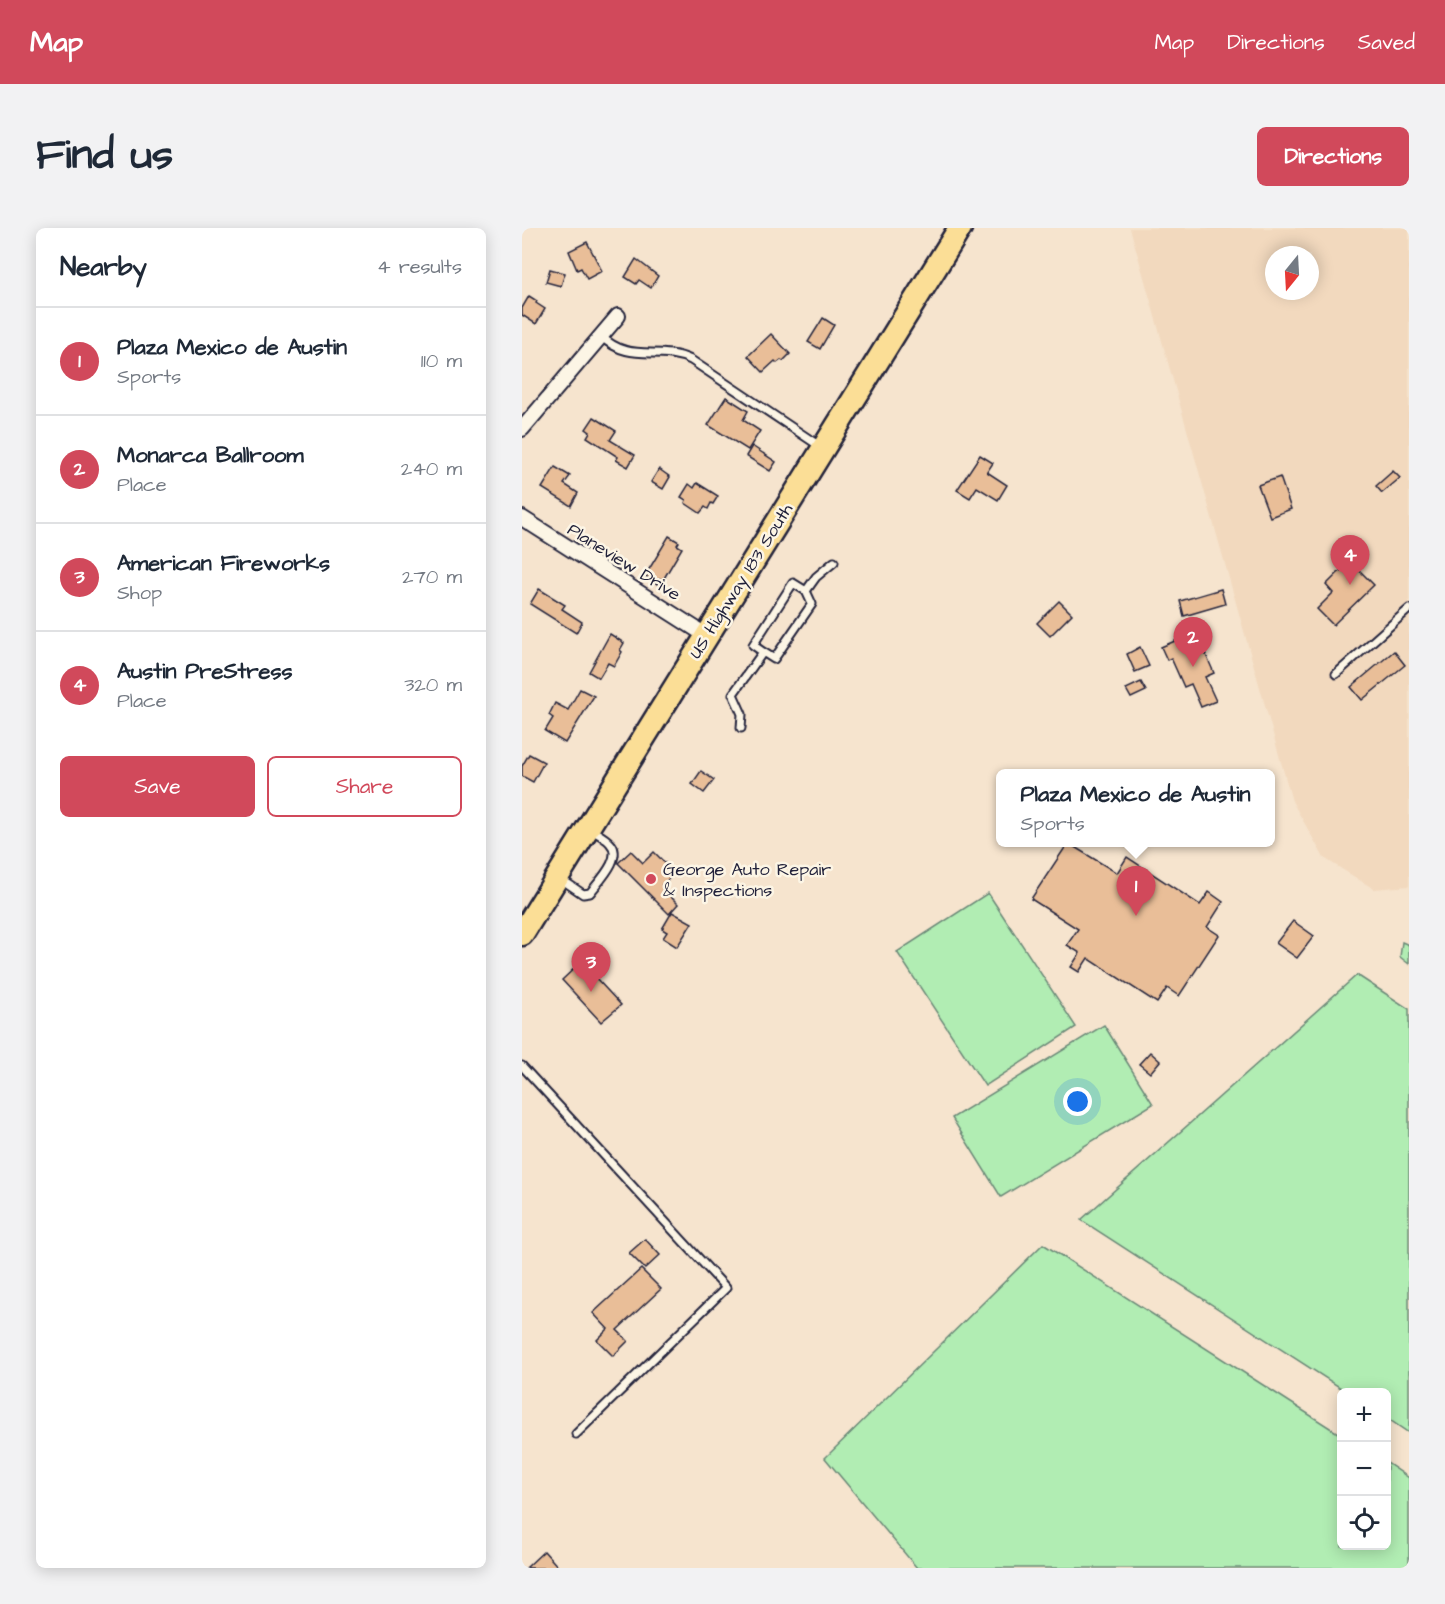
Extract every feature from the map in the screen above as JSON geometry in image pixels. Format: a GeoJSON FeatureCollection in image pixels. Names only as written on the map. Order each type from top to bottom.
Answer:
{"type":"FeatureCollection","features":[{"type":"Feature","properties":{"kind":"highway","name":"US Highway 183 South"},"geometry":{"type":"LineString","coordinates":[[522,934],[960,228]]}},
{"type":"Feature","properties":{"kind":"street"},"geometry":{"type":"LineString","coordinates":[[522,429],[618,316]]}},
{"type":"Feature","properties":{"kind":"street","name":"Planeview Drive"},"geometry":{"type":"LineString","coordinates":[[522,518],[707,636]]}},
{"type":"Feature","properties":{"kind":"lane"},"geometry":{"type":"LineString","coordinates":[[601,336],[611,346],[625,352],[671,353],[691,360],[824,449]]}},
{"type":"Feature","properties":{"kind":"lane"},"geometry":{"type":"LineString","coordinates":[[806,591],[816,577],[834,562]]}},
{"type":"Feature","properties":{"kind":"lane"},"geometry":{"type":"LineString","coordinates":[[793,583],[806,591],[812,603],[774,659],[763,652],[753,645],[793,583]]}},
{"type":"Feature","properties":{"kind":"lane"},"geometry":{"type":"LineString","coordinates":[[1336,674],[1409,609]]}},
{"type":"Feature","properties":{"kind":"lane"},"geometry":{"type":"LineString","coordinates":[[741,728],[742,714],[733,694],[763,652]]}},
{"type":"Feature","properties":{"kind":"lane"},"geometry":{"type":"LineString","coordinates":[[558,876],[584,894],[590,893],[613,860],[615,851],[611,843],[588,827]]}},
{"type":"Feature","properties":{"kind":"lane"},"geometry":{"type":"LineString","coordinates":[[522,1066],[726,1288],[576,1434]]}},
{"type":"Feature","properties":{"kind":"shaded area"},"geometry":{"type":"Polygon","coordinates":[[[1130,228],[1409,228],[1409,886],[1374,889],[1324,858],[1292,801],[1130,228]]]}},
{"type":"Feature","properties":{"kind":"green space"},"geometry":{"type":"Polygon","coordinates":[[[988,893],[1076,1027],[985,1086],[897,952],[988,893]]]}},
{"type":"Feature","properties":{"kind":"green space"},"geometry":{"type":"Polygon","coordinates":[[[1402,942],[1409,945],[1409,964],[1400,957],[1402,942]]]}},
{"type":"Feature","properties":{"kind":"green space"},"geometry":{"type":"Polygon","coordinates":[[[1357,975],[1409,1009],[1409,1433],[1391,1421],[1391,1388],[1341,1388],[1081,1220],[1357,975]]]}},
{"type":"Feature","properties":{"kind":"green space"},"geometry":{"type":"Polygon","coordinates":[[[1104,1025],[1153,1104],[1001,1197],[952,1118],[1104,1025]]]}},
{"type":"Feature","properties":{"kind":"green space"},"geometry":{"type":"Polygon","coordinates":[[[1043,1244],[1337,1432],[1337,1550],[1391,1550],[1391,1466],[1409,1478],[1409,1568],[917,1568],[825,1458],[1043,1244]]]}},
{"type":"Feature","properties":{"kind":"building"},"geometry":{"type":"Polygon","coordinates":[[[587,242],[602,271],[587,279],[581,268],[577,270],[569,251],[587,242]]]}},
{"type":"Feature","properties":{"kind":"building"},"geometry":{"type":"Polygon","coordinates":[[[636,259],[658,276],[651,288],[639,280],[636,284],[625,277],[636,259]]]}},
{"type":"Feature","properties":{"kind":"building"},"geometry":{"type":"Polygon","coordinates":[[[550,269],[565,273],[561,286],[546,282],[550,269]]]}},
{"type":"Feature","properties":{"kind":"building"},"geometry":{"type":"Polygon","coordinates":[[[529,296],[545,309],[536,324],[522,315],[522,308],[529,296]]]}},
{"type":"Feature","properties":{"kind":"building"},"geometry":{"type":"Polygon","coordinates":[[[823,318],[834,325],[820,349],[808,342],[823,318]]]}},
{"type":"Feature","properties":{"kind":"building"},"geometry":{"type":"Polygon","coordinates":[[[771,334],[790,354],[783,361],[777,363],[775,361],[763,372],[748,356],[771,334]]]}},
{"type":"Feature","properties":{"kind":"building"},"geometry":{"type":"Polygon","coordinates":[[[726,397],[748,411],[743,420],[760,431],[748,450],[708,425],[726,397]]]}},
{"type":"Feature","properties":{"kind":"building"},"geometry":{"type":"Polygon","coordinates":[[[594,417],[616,431],[610,440],[635,455],[628,467],[616,460],[618,457],[587,437],[590,432],[586,429],[594,417]]]}},
{"type":"Feature","properties":{"kind":"building"},"geometry":{"type":"Polygon","coordinates":[[[752,446],[776,462],[770,471],[746,456],[752,446]]]}},
{"type":"Feature","properties":{"kind":"building"},"geometry":{"type":"Polygon","coordinates":[[[980,455],[993,463],[987,472],[1007,485],[998,500],[977,487],[970,498],[957,490],[980,455]]]}},
{"type":"Feature","properties":{"kind":"building"},"geometry":{"type":"Polygon","coordinates":[[[555,467],[570,476],[564,484],[578,493],[571,506],[542,488],[555,467]]]}},
{"type":"Feature","properties":{"kind":"building"},"geometry":{"type":"Polygon","coordinates":[[[659,469],[670,477],[663,489],[651,482],[659,469]]]}},
{"type":"Feature","properties":{"kind":"building"},"geometry":{"type":"Polygon","coordinates":[[[1393,471],[1400,478],[1382,493],[1376,486],[1393,471]]]}},
{"type":"Feature","properties":{"kind":"building"},"geometry":{"type":"Polygon","coordinates":[[[1280,477],[1291,509],[1270,517],[1258,485],[1280,477]]]}},
{"type":"Feature","properties":{"kind":"building"},"geometry":{"type":"Polygon","coordinates":[[[697,483],[718,496],[708,509],[705,507],[700,513],[685,503],[686,500],[681,497],[689,484],[694,488],[697,483]]]}},
{"type":"Feature","properties":{"kind":"building"},"geometry":{"type":"Polygon","coordinates":[[[669,536],[679,542],[677,545],[682,548],[663,580],[660,579],[657,584],[646,577],[669,536]]]}},
{"type":"Feature","properties":{"kind":"building"},"geometry":{"type":"Polygon","coordinates":[[[1350,561],[1374,585],[1333,625],[1317,609],[1333,593],[1326,585],[1350,561]]]}},
{"type":"Feature","properties":{"kind":"building"},"geometry":{"type":"Polygon","coordinates":[[[539,589],[565,605],[562,609],[582,622],[576,633],[530,604],[539,589]]]}},
{"type":"Feature","properties":{"kind":"building"},"geometry":{"type":"Polygon","coordinates":[[[1221,589],[1225,604],[1184,616],[1180,601],[1221,589]]]}},
{"type":"Feature","properties":{"kind":"building"},"geometry":{"type":"Polygon","coordinates":[[[1059,601],[1072,614],[1050,636],[1037,623],[1059,601]]]}},
{"type":"Feature","properties":{"kind":"building"},"geometry":{"type":"Polygon","coordinates":[[[1196,632],[1214,673],[1205,677],[1216,701],[1201,707],[1191,684],[1184,687],[1171,658],[1167,660],[1161,647],[1196,632]]]}},
{"type":"Feature","properties":{"kind":"building"},"geometry":{"type":"Polygon","coordinates":[[[610,634],[624,643],[620,650],[622,652],[614,666],[608,663],[599,678],[589,672],[610,634]]]}},
{"type":"Feature","properties":{"kind":"building"},"geometry":{"type":"Polygon","coordinates":[[[1140,647],[1149,666],[1135,672],[1127,654],[1140,647]]]}},
{"type":"Feature","properties":{"kind":"building"},"geometry":{"type":"Polygon","coordinates":[[[1394,651],[1405,665],[1362,700],[1351,687],[1394,651]]]}},
{"type":"Feature","properties":{"kind":"building"},"geometry":{"type":"Polygon","coordinates":[[[1141,682],[1146,691],[1131,698],[1126,689],[1141,682]]]}},
{"type":"Feature","properties":{"kind":"building"},"geometry":{"type":"Polygon","coordinates":[[[580,689],[594,696],[565,743],[545,731],[553,718],[549,715],[555,703],[568,710],[580,689]]]}},
{"type":"Feature","properties":{"kind":"building"},"geometry":{"type":"Polygon","coordinates":[[[529,754],[544,762],[533,782],[522,776],[522,766],[529,754]]]}},
{"type":"Feature","properties":{"kind":"building"},"geometry":{"type":"Polygon","coordinates":[[[701,771],[714,780],[704,793],[692,784],[701,771]]]}},
{"type":"Feature","properties":{"kind":"building"},"geometry":{"type":"Polygon","coordinates":[[[1065,847],[1075,847],[1117,873],[1127,857],[1200,905],[1209,892],[1223,902],[1207,927],[1219,935],[1179,996],[1167,988],[1157,1003],[1088,958],[1079,972],[1071,967],[1080,953],[1067,945],[1078,929],[1031,899],[1065,847]]]}},
{"type":"Feature","properties":{"kind":"building","name":"George Auto Repair & Inspections"},"geometry":{"type":"Polygon","coordinates":[[[631,851],[643,863],[654,852],[675,873],[662,885],[665,887],[663,889],[678,904],[669,914],[618,863],[631,851]]]}},
{"type":"Feature","properties":{"kind":"building"},"geometry":{"type":"Polygon","coordinates":[[[672,912],[692,923],[677,947],[663,938],[667,932],[662,929],[672,912]]]}},
{"type":"Feature","properties":{"kind":"building"},"geometry":{"type":"Polygon","coordinates":[[[1293,921],[1314,936],[1297,958],[1276,943],[1293,921]]]}},
{"type":"Feature","properties":{"kind":"building"},"geometry":{"type":"Polygon","coordinates":[[[581,962],[621,1005],[601,1022],[562,980],[581,962]]]}},
{"type":"Feature","properties":{"kind":"building"},"geometry":{"type":"Polygon","coordinates":[[[1150,1052],[1160,1061],[1150,1073],[1139,1064],[1150,1052]]]}},
{"type":"Feature","properties":{"kind":"building"},"geometry":{"type":"Polygon","coordinates":[[[645,1239],[660,1255],[645,1269],[629,1253],[645,1239]]]}},
{"type":"Feature","properties":{"kind":"building"},"geometry":{"type":"Polygon","coordinates":[[[641,1269],[661,1289],[617,1330],[628,1341],[613,1356],[597,1340],[608,1329],[593,1313],[641,1269]]]}},
{"type":"Feature","properties":{"kind":"building"},"geometry":{"type":"Polygon","coordinates":[[[544,1551],[559,1568],[526,1568],[544,1551]]]}},
{"type":"Feature","properties":{"kind":"place","name":"Austin PreStress"},"geometry":{"type":"Point","coordinates":[1350,585]}},
{"type":"Feature","properties":{"kind":"place","name":"Monarca Ballroom"},"geometry":{"type":"Point","coordinates":[1193,667]}},
{"type":"Feature","properties":{"kind":"place","name":"George Auto Repair & Inspections"},"geometry":{"type":"Point","coordinates":[651,879]}},
{"type":"Feature","properties":{"kind":"place","name":"Plaza Mexico de Austin"},"geometry":{"type":"Point","coordinates":[1136,916]}},
{"type":"Feature","properties":{"kind":"place","name":"American Fireworks"},"geometry":{"type":"Point","coordinates":[591,992]}}]}
